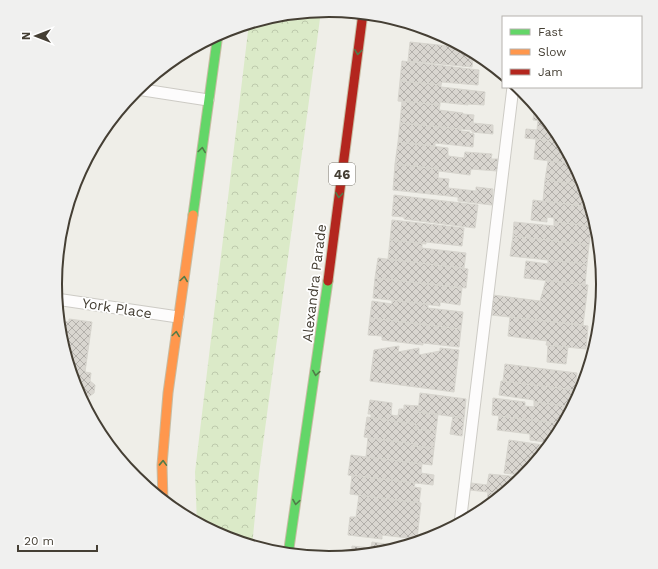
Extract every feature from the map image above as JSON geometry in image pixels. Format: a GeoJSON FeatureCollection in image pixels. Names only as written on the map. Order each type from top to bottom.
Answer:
{"type":"FeatureCollection","features":[{"type":"Feature","properties":{"kind":"highway","name":"Alexandra Parade"},"geometry":{"type":"LineString","coordinates":[[289,549],[321,335],[362,19]]}},
{"type":"Feature","properties":{"kind":"highway"},"geometry":{"type":"LineString","coordinates":[[163,494],[162,465],[167,401],[217,42]]}},
{"type":"Feature","properties":{"kind":"lane"},"geometry":{"type":"LineString","coordinates":[[145,90],[208,100]]}},
{"type":"Feature","properties":{"kind":"lane"},"geometry":{"type":"LineString","coordinates":[[461,517],[513,90]]}},
{"type":"Feature","properties":{"kind":"lane","name":"York Place"},"geometry":{"type":"LineString","coordinates":[[62,300],[178,317]]}},
{"type":"Feature","properties":{"kind":"green space"},"geometry":{"type":"Polygon","coordinates":[[[320,18],[259,474],[253,541],[227,532],[197,517],[195,472],[248,29],[294,19],[320,18]]]}},
{"type":"Feature","properties":{"kind":"building"},"geometry":{"type":"Polygon","coordinates":[[[410,42],[449,46],[473,59],[472,67],[408,61],[410,42]]]}},
{"type":"Feature","properties":{"kind":"building"},"geometry":{"type":"Polygon","coordinates":[[[402,61],[479,70],[478,85],[442,82],[441,85],[400,81],[402,61]]]}},
{"type":"Feature","properties":{"kind":"building"},"geometry":{"type":"Polygon","coordinates":[[[400,81],[441,85],[441,87],[485,92],[484,105],[440,102],[440,105],[398,101],[400,81]]]}},
{"type":"Feature","properties":{"kind":"building"},"geometry":{"type":"Polygon","coordinates":[[[402,101],[440,105],[439,110],[474,115],[473,123],[493,125],[493,134],[472,132],[472,130],[400,123],[402,101]]]}},
{"type":"Feature","properties":{"kind":"building"},"geometry":{"type":"Polygon","coordinates":[[[534,113],[540,120],[533,120],[534,113]]]}},
{"type":"Feature","properties":{"kind":"building"},"geometry":{"type":"Polygon","coordinates":[[[538,120],[540,120],[554,141],[525,138],[526,129],[537,130],[538,120]]]}},
{"type":"Feature","properties":{"kind":"building"},"geometry":{"type":"Polygon","coordinates":[[[400,123],[461,129],[461,131],[474,134],[473,147],[435,143],[435,146],[398,142],[400,123]]]}},
{"type":"Feature","properties":{"kind":"building"},"geometry":{"type":"Polygon","coordinates":[[[536,139],[554,141],[568,163],[534,159],[536,139]]]}},
{"type":"Feature","properties":{"kind":"building"},"geometry":{"type":"Polygon","coordinates":[[[398,142],[448,148],[448,156],[464,158],[465,152],[492,154],[491,159],[498,159],[497,171],[471,169],[470,175],[439,171],[439,169],[395,164],[398,142]]]}},
{"type":"Feature","properties":{"kind":"building"},"geometry":{"type":"Polygon","coordinates":[[[548,161],[568,163],[577,184],[545,180],[548,161]]]}},
{"type":"Feature","properties":{"kind":"building"},"geometry":{"type":"Polygon","coordinates":[[[395,164],[439,169],[438,178],[449,179],[448,188],[476,191],[476,187],[493,189],[492,205],[458,201],[458,197],[393,190],[395,164]]]}},
{"type":"Feature","properties":{"kind":"building"},"geometry":{"type":"Polygon","coordinates":[[[545,180],[577,184],[584,206],[543,201],[545,180]]]}},
{"type":"Feature","properties":{"kind":"building"},"geometry":{"type":"Polygon","coordinates":[[[394,195],[478,205],[475,228],[404,219],[404,217],[392,216],[394,195]]]}},
{"type":"Feature","properties":{"kind":"building"},"geometry":{"type":"Polygon","coordinates":[[[533,200],[584,206],[590,226],[554,222],[554,218],[547,217],[547,222],[531,220],[533,200]]]}},
{"type":"Feature","properties":{"kind":"building"},"geometry":{"type":"Polygon","coordinates":[[[392,220],[464,228],[462,246],[390,240],[392,220]]]}},
{"type":"Feature","properties":{"kind":"building"},"geometry":{"type":"Polygon","coordinates":[[[514,222],[554,226],[554,222],[590,226],[591,232],[589,245],[513,236],[514,222]]]}},
{"type":"Feature","properties":{"kind":"building"},"geometry":{"type":"Polygon","coordinates":[[[513,236],[589,245],[587,264],[510,256],[513,236]]]}},
{"type":"Feature","properties":{"kind":"building"},"geometry":{"type":"Polygon","coordinates":[[[390,240],[422,243],[422,248],[466,253],[464,268],[388,259],[390,240]]]}},
{"type":"Feature","properties":{"kind":"building"},"geometry":{"type":"Polygon","coordinates":[[[378,258],[468,269],[466,288],[375,278],[378,258]]]}},
{"type":"Feature","properties":{"kind":"building"},"geometry":{"type":"Polygon","coordinates":[[[548,260],[587,264],[585,285],[524,278],[526,261],[548,264],[548,260]]]}},
{"type":"Feature","properties":{"kind":"building"},"geometry":{"type":"Polygon","coordinates":[[[375,278],[462,288],[460,305],[440,302],[440,306],[373,298],[375,278]]]}},
{"type":"Feature","properties":{"kind":"building"},"geometry":{"type":"Polygon","coordinates":[[[546,280],[588,285],[583,325],[491,315],[493,295],[540,301],[546,280]]]}},
{"type":"Feature","properties":{"kind":"building"},"geometry":{"type":"Polygon","coordinates":[[[392,300],[428,304],[428,308],[463,312],[461,329],[370,318],[372,301],[392,304],[392,300]]]}},
{"type":"Feature","properties":{"kind":"building"},"geometry":{"type":"Polygon","coordinates":[[[510,317],[588,326],[586,349],[546,345],[547,341],[508,336],[510,317]]]}},
{"type":"Feature","properties":{"kind":"building"},"geometry":{"type":"Polygon","coordinates":[[[370,318],[461,329],[459,347],[423,343],[423,345],[382,340],[382,336],[368,335],[370,318]]]}},
{"type":"Feature","properties":{"kind":"building"},"geometry":{"type":"Polygon","coordinates":[[[69,319],[92,322],[85,372],[91,373],[90,381],[95,385],[94,393],[87,398],[76,370],[67,337],[64,321],[69,322],[69,319]]]}},
{"type":"Feature","properties":{"kind":"building"},"geometry":{"type":"Polygon","coordinates":[[[548,345],[568,347],[566,364],[547,362],[548,345]]]}},
{"type":"Feature","properties":{"kind":"building"},"geometry":{"type":"Polygon","coordinates":[[[399,346],[398,352],[419,348],[419,355],[440,351],[440,348],[459,350],[454,392],[370,381],[374,350],[399,346]]]}},
{"type":"Feature","properties":{"kind":"building"},"geometry":{"type":"Polygon","coordinates":[[[505,364],[577,373],[575,390],[503,381],[505,364]]]}},
{"type":"Feature","properties":{"kind":"building"},"geometry":{"type":"Polygon","coordinates":[[[501,381],[575,390],[567,406],[534,402],[534,400],[499,395],[501,381]]]}},
{"type":"Feature","properties":{"kind":"building"},"geometry":{"type":"Polygon","coordinates":[[[420,393],[466,399],[464,418],[418,412],[420,393]]]}},
{"type":"Feature","properties":{"kind":"building"},"geometry":{"type":"Polygon","coordinates":[[[493,398],[525,402],[525,406],[534,407],[534,402],[567,406],[558,423],[492,415],[493,398]]]}},
{"type":"Feature","properties":{"kind":"building"},"geometry":{"type":"Polygon","coordinates":[[[370,400],[392,403],[391,415],[398,416],[399,409],[404,409],[404,405],[419,406],[418,412],[438,414],[436,431],[415,429],[416,424],[371,418],[371,414],[368,414],[370,400]]]}},
{"type":"Feature","properties":{"kind":"building"},"geometry":{"type":"Polygon","coordinates":[[[453,416],[464,418],[462,436],[450,434],[453,416]]]}},
{"type":"Feature","properties":{"kind":"building"},"geometry":{"type":"Polygon","coordinates":[[[499,416],[558,423],[545,442],[530,440],[530,434],[497,430],[499,416]]]}},
{"type":"Feature","properties":{"kind":"building"},"geometry":{"type":"Polygon","coordinates":[[[367,417],[416,424],[415,429],[436,431],[434,448],[413,446],[414,444],[364,437],[367,417]]]}},
{"type":"Feature","properties":{"kind":"building"},"geometry":{"type":"Polygon","coordinates":[[[368,438],[434,448],[432,465],[366,457],[368,438]]]}},
{"type":"Feature","properties":{"kind":"building"},"geometry":{"type":"Polygon","coordinates":[[[509,440],[542,445],[517,475],[504,473],[509,440]]]}},
{"type":"Feature","properties":{"kind":"building"},"geometry":{"type":"Polygon","coordinates":[[[351,455],[422,464],[421,473],[434,475],[433,485],[348,475],[351,455]]]}},
{"type":"Feature","properties":{"kind":"building"},"geometry":{"type":"Polygon","coordinates":[[[489,474],[515,477],[497,493],[470,490],[471,483],[487,485],[489,474]]]}},
{"type":"Feature","properties":{"kind":"building"},"geometry":{"type":"Polygon","coordinates":[[[352,475],[415,483],[414,487],[421,488],[419,503],[350,494],[352,475]]]}},
{"type":"Feature","properties":{"kind":"building"},"geometry":{"type":"Polygon","coordinates":[[[488,492],[497,493],[492,497],[487,501],[488,492]]]}},
{"type":"Feature","properties":{"kind":"building"},"geometry":{"type":"Polygon","coordinates":[[[359,495],[421,503],[417,537],[413,539],[382,535],[382,539],[348,535],[350,517],[356,517],[359,495]]]}},
{"type":"Feature","properties":{"kind":"building"},"geometry":{"type":"Polygon","coordinates":[[[372,542],[390,545],[364,550],[352,551],[352,546],[371,548],[372,542]]]}},
{"type":"Feature","properties":{"kind":"traffic: fast"},"geometry":{"type":"LineString","coordinates":[[193,215],[217,42]]}},
{"type":"Feature","properties":{"kind":"traffic: fast"},"geometry":{"type":"LineString","coordinates":[[289,549],[328,281]]}},
{"type":"Feature","properties":{"kind":"traffic: slow"},"geometry":{"type":"LineString","coordinates":[[163,494],[162,465],[168,393],[193,215]]}},
{"type":"Feature","properties":{"kind":"traffic: jam"},"geometry":{"type":"LineString","coordinates":[[328,281],[362,19]]}}]}
